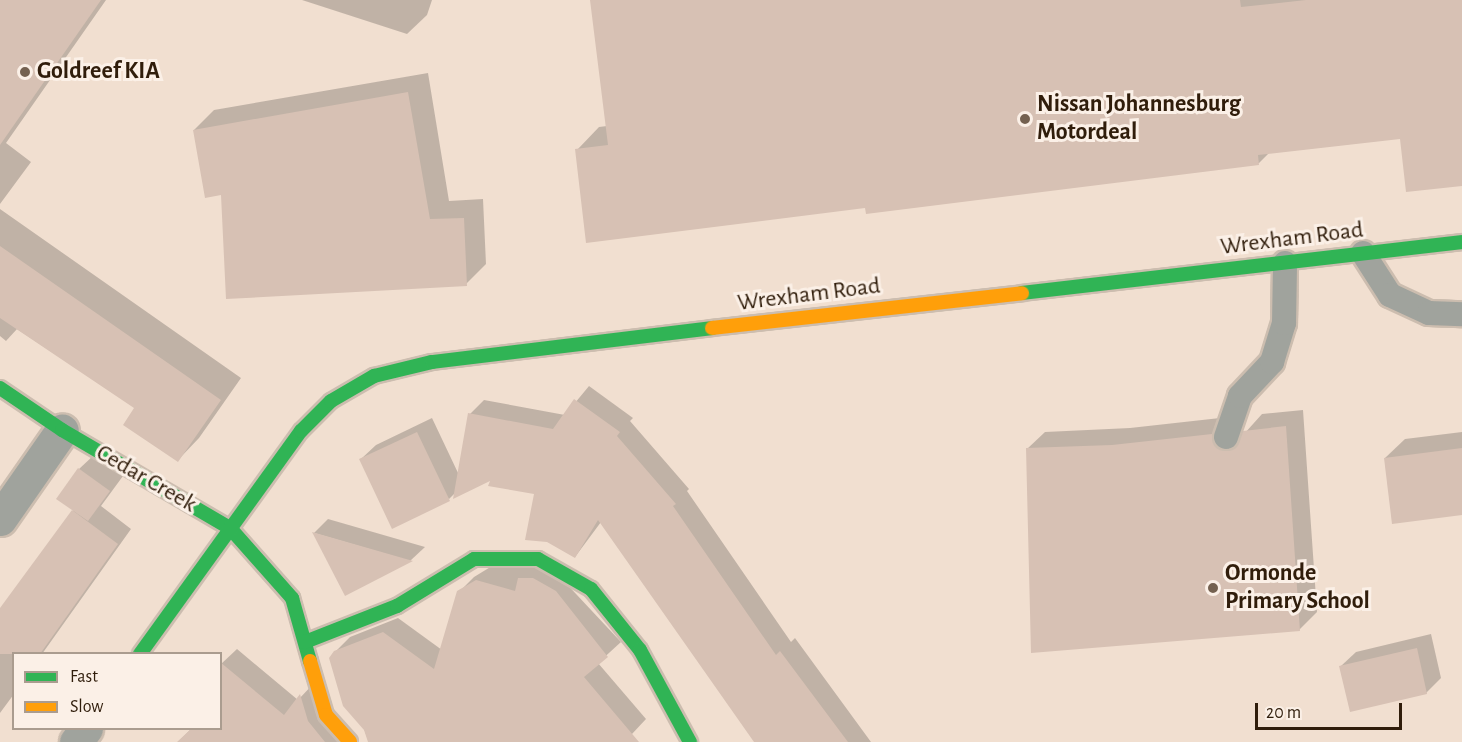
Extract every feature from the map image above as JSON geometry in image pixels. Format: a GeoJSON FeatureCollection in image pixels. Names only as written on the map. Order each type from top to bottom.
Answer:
{"type":"FeatureCollection","features":[{"type":"Feature","properties":{"kind":"street","name":"Wrexham Road"},"geometry":{"type":"LineString","coordinates":[[141,652],[230,528],[316,415],[353,387],[403,368],[507,352],[1462,242]]}},
{"type":"Feature","properties":{"kind":"street","name":"Cedar Creek"},"geometry":{"type":"LineString","coordinates":[[0,388],[62,430],[230,528],[292,598],[326,715],[350,742]]}},
{"type":"Feature","properties":{"kind":"street"},"geometry":{"type":"LineString","coordinates":[[0,519],[62,430]]}},
{"type":"Feature","properties":{"kind":"street"},"geometry":{"type":"LineString","coordinates":[[305,642],[397,606],[474,559],[538,559],[591,589],[640,650],[690,742]]}},
{"type":"Feature","properties":{"kind":"street"},"geometry":{"type":"LineString","coordinates":[[76,742],[85,730]]}},
{"type":"Feature","properties":{"kind":"lane"},"geometry":{"type":"LineString","coordinates":[[1363,254],[1390,295],[1429,313],[1462,314]]}},
{"type":"Feature","properties":{"kind":"lane"},"geometry":{"type":"LineString","coordinates":[[1226,437],[1240,396],[1272,362],[1284,323],[1285,262]]}},
{"type":"Feature","properties":{"kind":"building","name":"Goldreef KIA"},"geometry":{"type":"Polygon","coordinates":[[[0,0],[101,0],[0,145],[0,0]]]}},
{"type":"Feature","properties":{"kind":"building","name":"Nissan Johannesburg Motordeal"},"geometry":{"type":"Polygon","coordinates":[[[590,0],[1240,0],[1241,7],[1306,0],[1462,0],[1462,186],[1406,192],[1400,139],[1258,155],[1259,165],[866,214],[865,208],[586,243],[575,149],[608,145],[590,0]]]}},
{"type":"Feature","properties":{"kind":"building"},"geometry":{"type":"Polygon","coordinates":[[[408,92],[430,219],[464,218],[467,286],[226,299],[221,195],[205,198],[193,130],[408,92]]]}},
{"type":"Feature","properties":{"kind":"building"},"geometry":{"type":"Polygon","coordinates":[[[0,246],[221,400],[178,462],[123,425],[134,408],[0,318],[0,246]]]}},
{"type":"Feature","properties":{"kind":"building"},"geometry":{"type":"Polygon","coordinates":[[[574,399],[620,432],[617,436],[676,504],[673,506],[776,655],[780,651],[848,742],[754,742],[598,520],[575,558],[547,542],[525,540],[534,494],[488,486],[490,481],[453,499],[468,413],[553,429],[574,399]]]}},
{"type":"Feature","properties":{"kind":"building"},"geometry":{"type":"Polygon","coordinates":[[[1286,426],[1300,631],[1031,653],[1026,448],[1112,445],[1212,434],[1216,447],[1228,451],[1236,447],[1243,431],[1286,426]]]}},
{"type":"Feature","properties":{"kind":"building"},"geometry":{"type":"Polygon","coordinates":[[[417,432],[450,501],[392,529],[359,459],[417,432]]]}},
{"type":"Feature","properties":{"kind":"building"},"geometry":{"type":"Polygon","coordinates":[[[1462,448],[1462,515],[1392,524],[1384,458],[1462,448]]]}},
{"type":"Feature","properties":{"kind":"building"},"geometry":{"type":"Polygon","coordinates":[[[78,468],[110,491],[88,521],[56,499],[78,468]]]}},
{"type":"Feature","properties":{"kind":"building"},"geometry":{"type":"Polygon","coordinates":[[[72,510],[118,544],[41,652],[0,654],[0,608],[72,510]]]}},
{"type":"Feature","properties":{"kind":"building"},"geometry":{"type":"Polygon","coordinates":[[[312,532],[413,561],[345,596],[312,532]]]}},
{"type":"Feature","properties":{"kind":"building"},"geometry":{"type":"Polygon","coordinates":[[[518,578],[533,578],[556,591],[608,657],[584,677],[639,742],[368,742],[364,730],[343,706],[329,658],[334,651],[383,632],[434,669],[457,591],[476,580],[515,591],[518,578]]]}},
{"type":"Feature","properties":{"kind":"building"},"geometry":{"type":"Polygon","coordinates":[[[1417,648],[1427,694],[1350,712],[1339,666],[1417,648]]]}},
{"type":"Feature","properties":{"kind":"building"},"geometry":{"type":"Polygon","coordinates":[[[222,664],[284,715],[300,694],[308,721],[325,742],[177,742],[190,730],[222,730],[222,664]]]}},
{"type":"Feature","properties":{"kind":"traffic: fast"},"geometry":{"type":"LineString","coordinates":[[1022,293],[1462,242]]}},
{"type":"Feature","properties":{"kind":"traffic: fast"},"geometry":{"type":"LineString","coordinates":[[141,652],[301,431],[331,401],[374,376],[432,362],[712,328]]}},
{"type":"Feature","properties":{"kind":"traffic: fast"},"geometry":{"type":"LineString","coordinates":[[0,388],[62,430],[230,528],[292,598],[310,661]]}},
{"type":"Feature","properties":{"kind":"traffic: fast"},"geometry":{"type":"LineString","coordinates":[[305,642],[397,606],[474,559],[538,559],[591,589],[640,650],[690,742]]}},
{"type":"Feature","properties":{"kind":"traffic: slow"},"geometry":{"type":"LineString","coordinates":[[712,328],[1022,293]]}},
{"type":"Feature","properties":{"kind":"traffic: slow"},"geometry":{"type":"LineString","coordinates":[[310,661],[326,715],[350,742]]}},
{"type":"Feature","properties":{"kind":"place","name":"Goldreef KIA"},"geometry":{"type":"Point","coordinates":[25,72]}},
{"type":"Feature","properties":{"kind":"place","name":"Nissan Johannesburg Motordeal"},"geometry":{"type":"Point","coordinates":[1025,119]}},
{"type":"Feature","properties":{"kind":"place","name":"Ormonde Primary School"},"geometry":{"type":"Point","coordinates":[1213,588]}}]}
